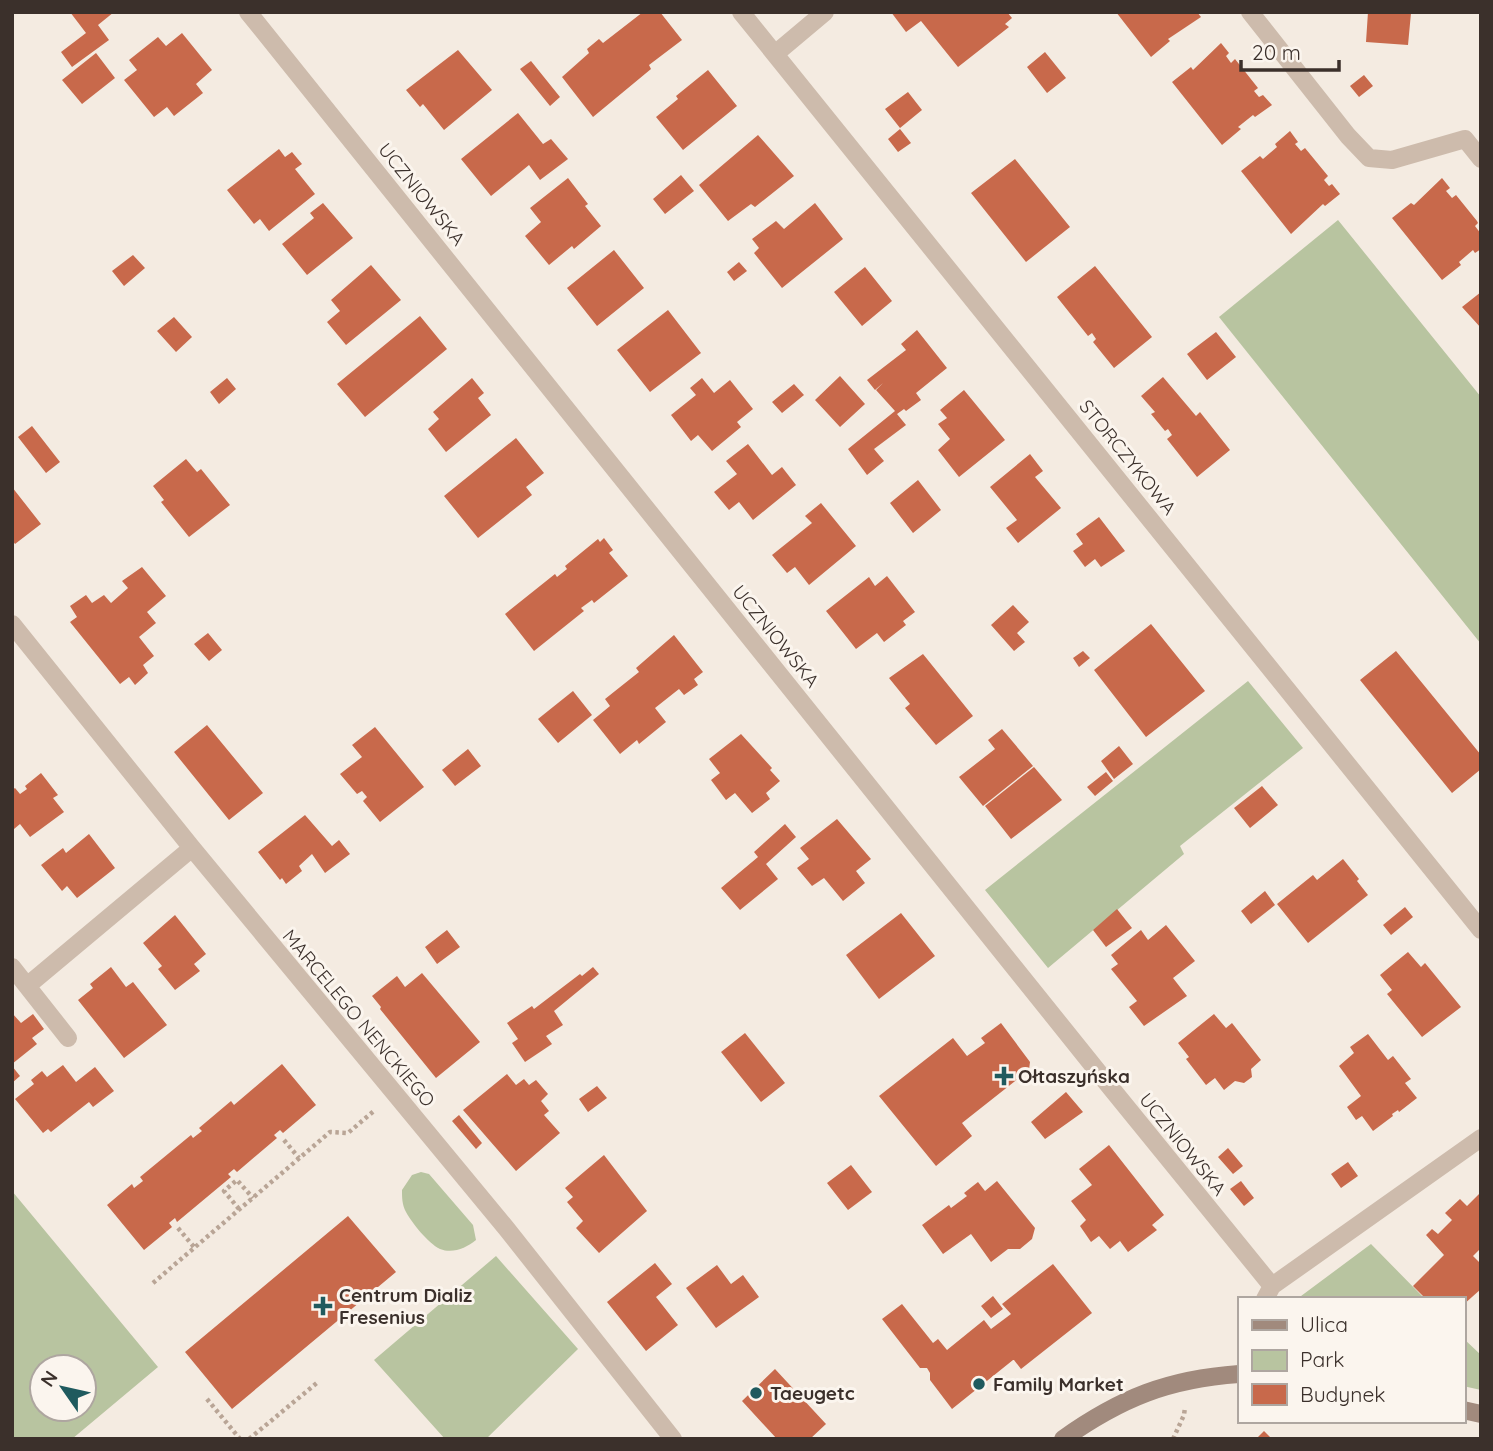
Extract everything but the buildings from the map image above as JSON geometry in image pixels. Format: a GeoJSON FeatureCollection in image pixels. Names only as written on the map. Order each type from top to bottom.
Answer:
{"type":"FeatureCollection","features":[{"type":"Feature","properties":{"kind":"street","name":"UCZNIOWSKA"},"geometry":{"type":"LineString","coordinates":[[248,12],[1111,1088],[1269,1292]]}},
{"type":"Feature","properties":{"kind":"street","name":"STORCZYKOWA"},"geometry":{"type":"LineString","coordinates":[[741,12],[1481,930]]}},
{"type":"Feature","properties":{"kind":"street"},"geometry":{"type":"LineString","coordinates":[[775,54],[825,12]]}},
{"type":"Feature","properties":{"kind":"street"},"geometry":{"type":"LineString","coordinates":[[1250,12],[1348,136],[1369,158],[1392,160],[1465,139],[1481,159]]}},
{"type":"Feature","properties":{"kind":"street","name":"MARCELEGO NENCKIEGO"},"geometry":{"type":"LineString","coordinates":[[16,636],[506,1228],[673,1439]]}},
{"type":"Feature","properties":{"kind":"street"},"geometry":{"type":"LineString","coordinates":[[27,986],[192,848]]}},
{"type":"Feature","properties":{"kind":"street"},"geometry":{"type":"LineString","coordinates":[[12,967],[68,1038]]}},
{"type":"Feature","properties":{"kind":"street"},"geometry":{"type":"LineString","coordinates":[[1269,1292],[1481,1138]]}},
{"type":"Feature","properties":{"kind":"street"},"geometry":{"type":"LineString","coordinates":[[1063,1439],[1109,1408],[1150,1392],[1201,1377],[1238,1374]]}},
{"type":"Feature","properties":{"kind":"path"},"geometry":{"type":"LineString","coordinates":[[153,1283],[330,1132],[348,1133],[371,1114]]}},
{"type":"Feature","properties":{"kind":"path"},"geometry":{"type":"LineString","coordinates":[[284,1140],[299,1158]]}},
{"type":"Feature","properties":{"kind":"path"},"geometry":{"type":"LineString","coordinates":[[239,1209],[224,1191],[237,1180],[253,1198]]}},
{"type":"Feature","properties":{"kind":"path"},"geometry":{"type":"LineString","coordinates":[[178,1228],[194,1247]]}},
{"type":"Feature","properties":{"kind":"path"},"geometry":{"type":"LineString","coordinates":[[249,1439],[318,1382]]}},
{"type":"Feature","properties":{"kind":"path"},"geometry":{"type":"LineString","coordinates":[[206,1399],[240,1439]]}},
{"type":"Feature","properties":{"kind":"path"},"geometry":{"type":"LineString","coordinates":[[1173,1439],[1184,1415],[1185,1406]]}},
{"type":"Feature","properties":{"kind":"green space"},"geometry":{"type":"Polygon","coordinates":[[[1338,220],[1481,397],[1481,644],[1219,317],[1338,220]]]}},
{"type":"Feature","properties":{"kind":"green space"},"geometry":{"type":"Polygon","coordinates":[[[1248,681],[1303,748],[1180,846],[1184,854],[1048,968],[985,890],[1248,681]]]}},
{"type":"Feature","properties":{"kind":"green space"},"geometry":{"type":"Polygon","coordinates":[[[421,1172],[429,1174],[473,1225],[476,1240],[459,1249],[440,1249],[416,1227],[405,1209],[402,1190],[412,1175],[421,1172]]]}},
{"type":"Feature","properties":{"kind":"green space"},"geometry":{"type":"Polygon","coordinates":[[[12,1191],[158,1367],[98,1417],[98,1353],[28,1353],[28,1423],[91,1423],[72,1439],[12,1439],[12,1191]]]}},
{"type":"Feature","properties":{"kind":"green space"},"geometry":{"type":"Polygon","coordinates":[[[1371,1244],[1423,1297],[1300,1297],[1371,1244]]]}},
{"type":"Feature","properties":{"kind":"green space"},"geometry":{"type":"Polygon","coordinates":[[[496,1256],[578,1349],[486,1439],[445,1439],[374,1360],[496,1256]]]}},
{"type":"Feature","properties":{"kind":"green space"},"geometry":{"type":"Polygon","coordinates":[[[1465,1340],[1481,1355],[1481,1390],[1465,1386],[1465,1340]]]}},
{"type":"Feature","properties":{"kind":"place","name":"Ołtaszyńska"},"geometry":{"type":"Point","coordinates":[1004,1076]}},
{"type":"Feature","properties":{"kind":"place","name":"Centrum Dializ Fresenius"},"geometry":{"type":"Point","coordinates":[323,1306]}},
{"type":"Feature","properties":{"kind":"place","name":"Family Market"},"geometry":{"type":"Point","coordinates":[979,1384]}},
{"type":"Feature","properties":{"kind":"place","name":"Taeugetc"},"geometry":{"type":"Point","coordinates":[756,1393]}}]}
